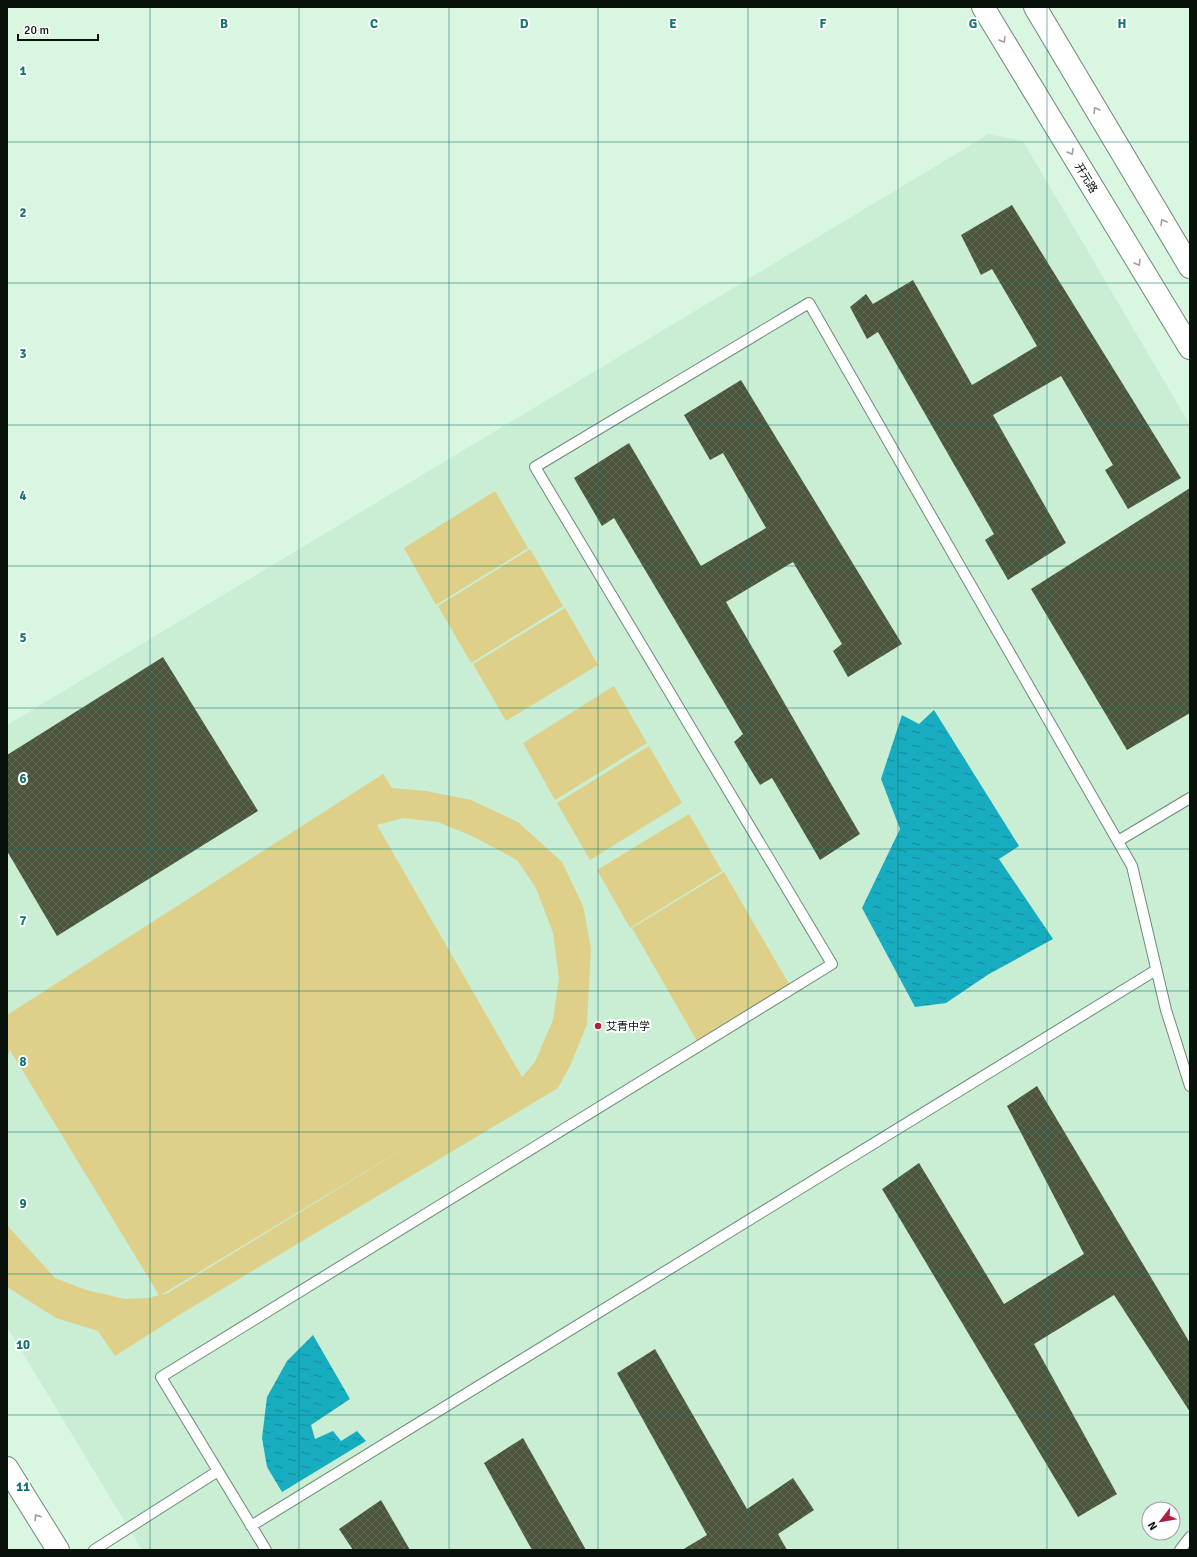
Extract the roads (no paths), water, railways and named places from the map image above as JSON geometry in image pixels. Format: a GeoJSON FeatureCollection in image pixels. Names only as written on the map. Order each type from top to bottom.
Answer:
{"type":"FeatureCollection","features":[{"type":"Feature","properties":{"kind":"street","name":"开元路"},"geometry":{"type":"LineString","coordinates":[[983,7],[1190,348]]}},
{"type":"Feature","properties":{"kind":"street"},"geometry":{"type":"LineString","coordinates":[[1034,7],[1190,267]]}},
{"type":"Feature","properties":{"kind":"street"},"geometry":{"type":"LineString","coordinates":[[7,1468],[58,1550]]}},
{"type":"Feature","properties":{"kind":"lane"},"geometry":{"type":"LineString","coordinates":[[266,1550],[161,1377],[832,964],[536,467],[809,303],[1132,866],[1166,1010],[1190,1086]]}},
{"type":"Feature","properties":{"kind":"lane"},"geometry":{"type":"LineString","coordinates":[[1118,841],[1190,798]]}},
{"type":"Feature","properties":{"kind":"lane"},"geometry":{"type":"LineString","coordinates":[[251,1526],[1156,970]]}},
{"type":"Feature","properties":{"kind":"lane"},"geometry":{"type":"LineString","coordinates":[[94,1550],[218,1471]]}},
{"type":"Feature","properties":{"kind":"lane"},"geometry":{"type":"LineString","coordinates":[[1180,1550],[1190,1537]]}},
{"type":"Feature","properties":{"kind":"water"},"geometry":{"type":"Polygon","coordinates":[[[934,710],[1019,846],[999,859],[1053,939],[989,974],[946,1003],[915,1007],[862,908],[900,829],[881,779],[902,715],[919,724],[934,710]]]}},
{"type":"Feature","properties":{"kind":"water"},"geometry":{"type":"Polygon","coordinates":[[[313,1335],[350,1399],[311,1425],[315,1439],[333,1431],[341,1441],[357,1431],[366,1441],[282,1492],[267,1467],[262,1438],[267,1397],[287,1361],[313,1335]]]}},
{"type":"Feature","properties":{"kind":"place","name":"艾青中学"},"geometry":{"type":"Point","coordinates":[598,1026]}}]}
